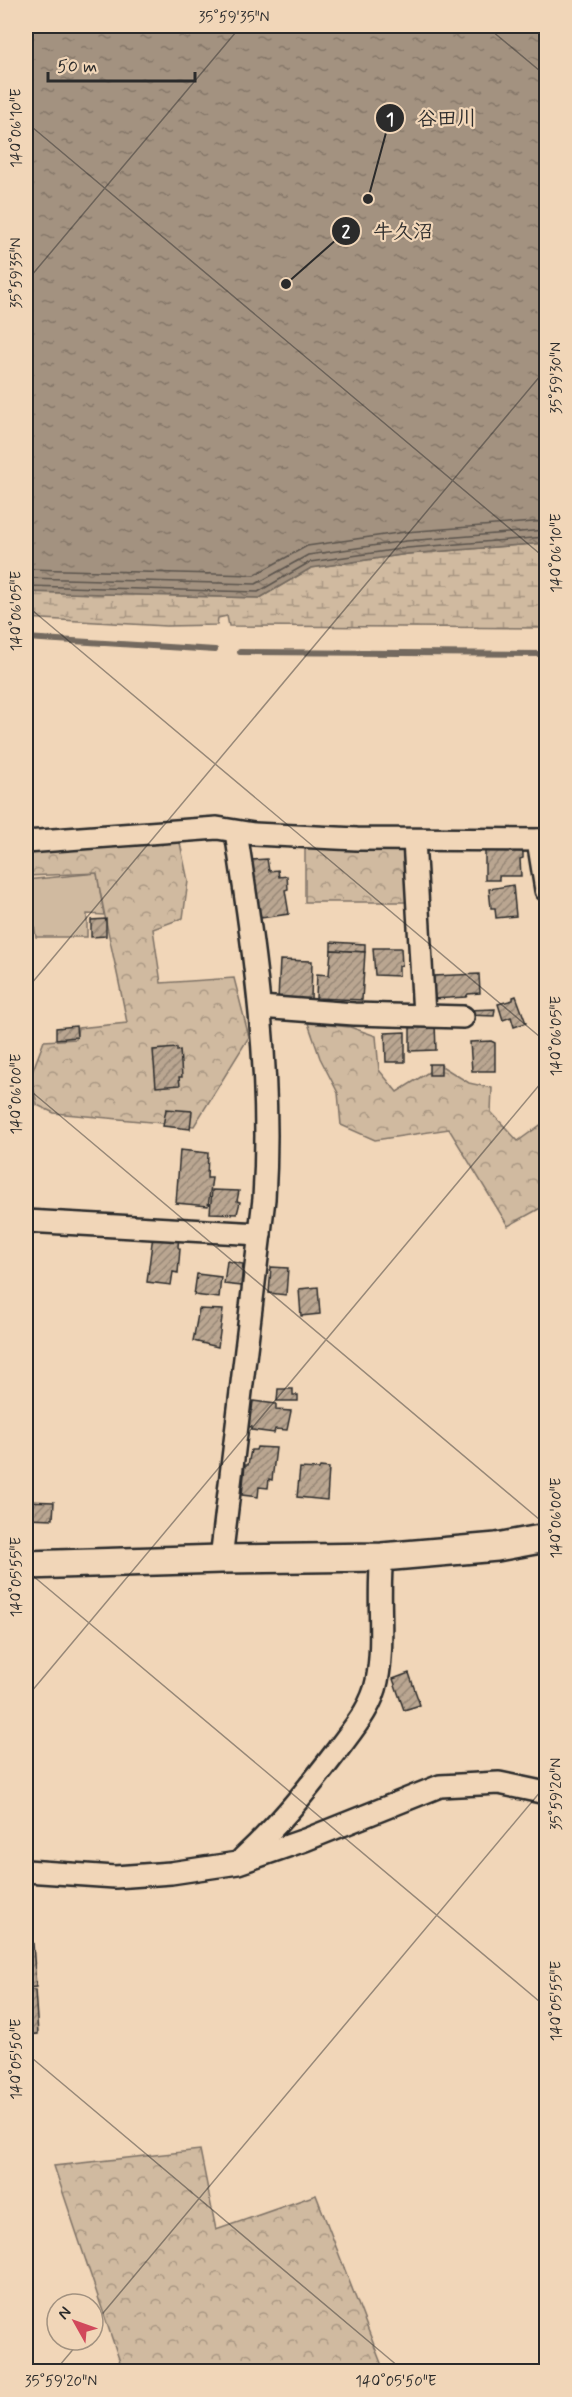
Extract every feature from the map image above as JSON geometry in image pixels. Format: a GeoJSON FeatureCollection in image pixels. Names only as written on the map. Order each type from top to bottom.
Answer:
{"type":"FeatureCollection","features":[{"type":"Feature","properties":{"kind":"street"},"geometry":{"type":"LineString","coordinates":[[26,842],[217,828],[236,832],[345,838],[542,840],[546,890]]}},
{"type":"Feature","properties":{"kind":"street"},"geometry":{"type":"LineString","coordinates":[[221,1559],[260,1234],[267,1144],[266,1078],[256,957],[236,832]]}},
{"type":"Feature","properties":{"kind":"street"},"geometry":{"type":"LineString","coordinates":[[414,840],[424,1015]]}},
{"type":"Feature","properties":{"kind":"street"},"geometry":{"type":"LineString","coordinates":[[260,1007],[354,1014],[463,1017]]}},
{"type":"Feature","properties":{"kind":"street"},"geometry":{"type":"LineString","coordinates":[[26,1221],[260,1234]]}},
{"type":"Feature","properties":{"kind":"street"},"geometry":{"type":"LineString","coordinates":[[26,1565],[382,1557],[497,1547],[546,1538]]}},
{"type":"Feature","properties":{"kind":"street"},"geometry":{"type":"LineString","coordinates":[[238,1863],[273,1830],[311,1786],[357,1724],[372,1697],[379,1667],[382,1557]]}},
{"type":"Feature","properties":{"kind":"street"},"geometry":{"type":"LineString","coordinates":[[26,1871],[115,1877],[171,1873],[238,1863],[304,1840],[440,1786],[499,1783],[546,1792]]}},
{"type":"Feature","properties":{"kind":"green space"},"geometry":{"type":"Polygon","coordinates":[[[546,543],[546,628],[229,626],[227,616],[218,618],[217,625],[166,626],[26,618],[26,592],[260,598],[311,568],[408,554],[546,543]]]}},
{"type":"Feature","properties":{"kind":"green space"},"geometry":{"type":"Polygon","coordinates":[[[179,838],[188,881],[183,918],[153,929],[161,983],[234,978],[249,1037],[194,1126],[54,1113],[37,1105],[31,1075],[44,1041],[76,1039],[78,1028],[127,1023],[97,873],[26,876],[26,847],[179,838]]]}},
{"type":"Feature","properties":{"kind":"green space"},"geometry":{"type":"Polygon","coordinates":[[[305,845],[409,845],[409,902],[305,902],[305,845]]]}},
{"type":"Feature","properties":{"kind":"green space"},"geometry":{"type":"Polygon","coordinates":[[[97,873],[104,915],[87,914],[87,937],[36,937],[31,907],[26,907],[26,880],[97,873]]]}},
{"type":"Feature","properties":{"kind":"green space"},"geometry":{"type":"Polygon","coordinates":[[[308,1023],[350,1027],[376,1036],[379,1070],[397,1092],[440,1065],[469,1083],[492,1088],[491,1112],[518,1141],[546,1121],[546,1205],[508,1226],[449,1129],[375,1140],[341,1125],[338,1093],[320,1058],[308,1023]]]}},
{"type":"Feature","properties":{"kind":"green space"},"geometry":{"type":"Polygon","coordinates":[[[200,2150],[216,2230],[316,2195],[384,2371],[123,2371],[105,2318],[105,2292],[96,2292],[54,2166],[200,2150]]]}},
{"type":"Feature","properties":{"kind":"water"},"geometry":{"type":"Polygon","coordinates":[[[26,26],[546,26],[546,543],[408,554],[311,568],[260,598],[26,592],[26,26]]]}},
{"type":"Feature","properties":{"kind":"building"},"geometry":{"type":"Polygon","coordinates":[[[485,850],[523,850],[523,858],[520,859],[521,876],[499,876],[499,880],[485,880],[485,850]]]}},
{"type":"Feature","properties":{"kind":"building"},"geometry":{"type":"Polygon","coordinates":[[[267,859],[269,871],[278,870],[279,877],[287,876],[288,889],[285,890],[289,914],[261,918],[258,912],[252,860],[267,859]]]}},
{"type":"Feature","properties":{"kind":"building"},"geometry":{"type":"Polygon","coordinates":[[[513,885],[516,916],[496,918],[495,908],[491,908],[489,889],[513,885]]]}},
{"type":"Feature","properties":{"kind":"building"},"geometry":{"type":"Polygon","coordinates":[[[106,919],[106,936],[91,937],[91,920],[106,919]]]}},
{"type":"Feature","properties":{"kind":"building"},"geometry":{"type":"Polygon","coordinates":[[[331,942],[365,944],[365,952],[331,950],[331,942]]]}},
{"type":"Feature","properties":{"kind":"building"},"geometry":{"type":"Polygon","coordinates":[[[373,948],[401,948],[402,965],[399,966],[399,976],[375,975],[373,948]]]}},
{"type":"Feature","properties":{"kind":"building"},"geometry":{"type":"Polygon","coordinates":[[[331,950],[365,952],[362,1000],[316,998],[317,974],[329,975],[331,950]]]}},
{"type":"Feature","properties":{"kind":"building"},"geometry":{"type":"Polygon","coordinates":[[[280,960],[312,961],[311,1000],[278,999],[280,960]]]}},
{"type":"Feature","properties":{"kind":"building"},"geometry":{"type":"Polygon","coordinates":[[[479,974],[480,993],[468,994],[466,997],[433,999],[433,976],[479,974]]]}},
{"type":"Feature","properties":{"kind":"building"},"geometry":{"type":"Polygon","coordinates":[[[516,996],[526,1023],[514,1027],[511,1017],[503,1020],[498,1004],[513,1000],[516,996]]]}},
{"type":"Feature","properties":{"kind":"building"},"geometry":{"type":"Polygon","coordinates":[[[495,1009],[494,1016],[467,1015],[467,1010],[495,1009]]]}},
{"type":"Feature","properties":{"kind":"building"},"geometry":{"type":"Polygon","coordinates":[[[435,1024],[436,1050],[410,1051],[410,1025],[435,1024]]]}},
{"type":"Feature","properties":{"kind":"building"},"geometry":{"type":"Polygon","coordinates":[[[76,1026],[77,1037],[56,1039],[56,1028],[76,1026]]]}},
{"type":"Feature","properties":{"kind":"building"},"geometry":{"type":"Polygon","coordinates":[[[405,1032],[405,1062],[386,1062],[385,1033],[405,1032]]]}},
{"type":"Feature","properties":{"kind":"building"},"geometry":{"type":"Polygon","coordinates":[[[491,1041],[495,1043],[495,1071],[472,1071],[470,1042],[491,1041]]]}},
{"type":"Feature","properties":{"kind":"building"},"geometry":{"type":"Polygon","coordinates":[[[177,1048],[177,1051],[180,1050],[182,1077],[179,1077],[180,1085],[156,1087],[153,1050],[177,1048]]]}},
{"type":"Feature","properties":{"kind":"building"},"geometry":{"type":"Polygon","coordinates":[[[429,1064],[441,1064],[441,1075],[429,1075],[429,1064]]]}},
{"type":"Feature","properties":{"kind":"building"},"geometry":{"type":"Polygon","coordinates":[[[166,1109],[192,1111],[190,1129],[163,1126],[166,1109]]]}},
{"type":"Feature","properties":{"kind":"building"},"geometry":{"type":"Polygon","coordinates":[[[180,1150],[208,1153],[207,1178],[212,1178],[208,1206],[176,1203],[180,1150]]]}},
{"type":"Feature","properties":{"kind":"building"},"geometry":{"type":"Polygon","coordinates":[[[212,1190],[239,1191],[237,1201],[240,1202],[237,1214],[210,1213],[212,1190]]]}},
{"type":"Feature","properties":{"kind":"building"},"geometry":{"type":"Polygon","coordinates":[[[153,1235],[179,1237],[178,1273],[173,1272],[171,1285],[147,1282],[153,1235]]]}},
{"type":"Feature","properties":{"kind":"building"},"geometry":{"type":"Polygon","coordinates":[[[227,1261],[243,1264],[241,1286],[224,1284],[227,1261]]]}},
{"type":"Feature","properties":{"kind":"building"},"geometry":{"type":"Polygon","coordinates":[[[271,1267],[288,1268],[286,1295],[269,1293],[271,1267]]]}},
{"type":"Feature","properties":{"kind":"building"},"geometry":{"type":"Polygon","coordinates":[[[197,1274],[221,1277],[219,1298],[194,1295],[197,1274]]]}},
{"type":"Feature","properties":{"kind":"building"},"geometry":{"type":"Polygon","coordinates":[[[318,1287],[320,1314],[301,1316],[299,1289],[318,1287]]]}},
{"type":"Feature","properties":{"kind":"building"},"geometry":{"type":"Polygon","coordinates":[[[199,1309],[223,1310],[218,1347],[193,1341],[199,1309]]]}},
{"type":"Feature","properties":{"kind":"building"},"geometry":{"type":"Polygon","coordinates":[[[278,1389],[293,1389],[293,1395],[298,1395],[298,1401],[277,1401],[278,1389]]]}},
{"type":"Feature","properties":{"kind":"building"},"geometry":{"type":"Polygon","coordinates":[[[253,1401],[276,1404],[276,1410],[291,1411],[287,1430],[275,1429],[274,1433],[252,1430],[252,1427],[245,1426],[253,1401]]]}},
{"type":"Feature","properties":{"kind":"building"},"geometry":{"type":"Polygon","coordinates":[[[257,1447],[276,1448],[272,1480],[269,1479],[268,1488],[259,1487],[258,1497],[242,1495],[245,1465],[248,1465],[251,1450],[256,1450],[257,1447]]]}},
{"type":"Feature","properties":{"kind":"building"},"geometry":{"type":"Polygon","coordinates":[[[320,1467],[329,1468],[327,1500],[297,1497],[300,1468],[319,1469],[320,1467]]]}},
{"type":"Feature","properties":{"kind":"building"},"geometry":{"type":"Polygon","coordinates":[[[26,1501],[54,1502],[53,1519],[26,1518],[26,1501]]]}},
{"type":"Feature","properties":{"kind":"building"},"geometry":{"type":"Polygon","coordinates":[[[409,1673],[420,1705],[404,1710],[393,1679],[409,1673]]]}},
{"type":"Feature","properties":{"kind":"building"},"geometry":{"type":"Polygon","coordinates":[[[26,1943],[33,1943],[36,1987],[26,1988],[26,1943]]]}},
{"type":"Feature","properties":{"kind":"building"},"geometry":{"type":"Polygon","coordinates":[[[26,1990],[35,1990],[38,2034],[26,2035],[26,1990]]]}},
{"type":"Feature","properties":{"kind":"waterway"},"geometry":{"type":"LineString","coordinates":[[26,638],[215,650]]}},
{"type":"Feature","properties":{"kind":"waterway"},"geometry":{"type":"LineString","coordinates":[[240,652],[546,654]]}},
{"type":"Feature","properties":{"kind":"place","name":"谷田川"},"geometry":{"type":"Point","coordinates":[368,199]}},
{"type":"Feature","properties":{"kind":"place","name":"牛久沼"},"geometry":{"type":"Point","coordinates":[286,284]}}]}
